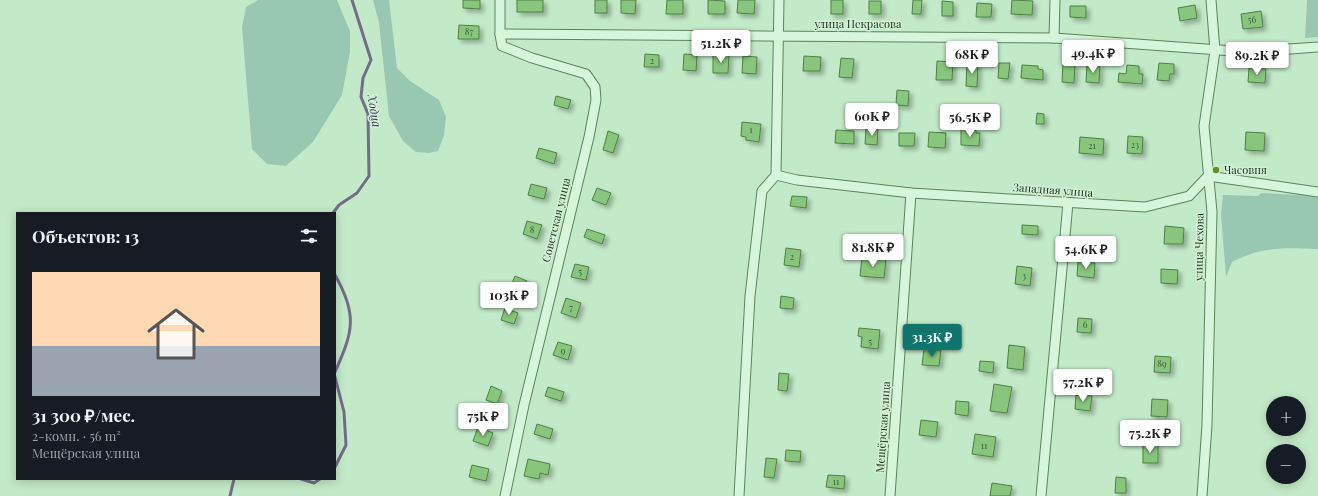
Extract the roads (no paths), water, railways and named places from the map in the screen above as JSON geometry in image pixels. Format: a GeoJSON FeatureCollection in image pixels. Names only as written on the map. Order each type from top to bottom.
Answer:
{"type":"FeatureCollection","features":[{"type":"Feature","properties":{"kind":"street"},"geometry":{"type":"LineString","coordinates":[[500,0],[500,34]]}},
{"type":"Feature","properties":{"kind":"street"},"geometry":{"type":"LineString","coordinates":[[739,496],[750,296],[762,191],[776,175],[780,36],[779,0]]}},
{"type":"Feature","properties":{"kind":"street"},"geometry":{"type":"LineString","coordinates":[[1054,38],[1055,0]]}},
{"type":"Feature","properties":{"kind":"street","name":"улица Чехова"},"geometry":{"type":"LineString","coordinates":[[1202,496],[1207,425],[1212,212],[1204,126],[1215,51],[1211,0]]}},
{"type":"Feature","properties":{"kind":"street","name":"улица Некрасова"},"geometry":{"type":"LineString","coordinates":[[500,34],[1054,38],[1215,51],[1246,52],[1318,46]]}},
{"type":"Feature","properties":{"kind":"street","name":"Советская улица"},"geometry":{"type":"LineString","coordinates":[[500,34],[502,46],[532,58],[586,74],[595,88],[596,100],[589,137],[524,405],[505,496]]}},
{"type":"Feature","properties":{"kind":"street","name":"Западная улица"},"geometry":{"type":"LineString","coordinates":[[776,175],[797,180],[911,193],[1145,207],[1164,204],[1189,196],[1208,176]]}},
{"type":"Feature","properties":{"kind":"street"},"geometry":{"type":"LineString","coordinates":[[1208,176],[1318,192]]}},
{"type":"Feature","properties":{"kind":"street","name":"Мещёрская улица"},"geometry":{"type":"LineString","coordinates":[[890,496],[911,193]]}},
{"type":"Feature","properties":{"kind":"street"},"geometry":{"type":"LineString","coordinates":[[1041,496],[1068,203]]}},
{"type":"Feature","properties":{"kind":"waterway","name":"Ходца"},"geometry":{"type":"LineString","coordinates":[[334,212],[339,205],[357,193],[369,176],[368,114],[361,97],[363,78],[371,60],[352,0]]}},
{"type":"Feature","properties":{"kind":"waterway","name":"Ходца"},"geometry":{"type":"LineString","coordinates":[[336,277],[347,301],[350,313],[349,334],[346,346],[336,370]]}},
{"type":"Feature","properties":{"kind":"waterway","name":"Ходца"},"geometry":{"type":"LineString","coordinates":[[336,381],[344,412],[346,445],[336,465]]}},
{"type":"Feature","properties":{"kind":"waterway","name":"Ходца"},"geometry":{"type":"LineString","coordinates":[[230,496],[234,480]]}},
{"type":"Feature","properties":{"kind":"waterway","name":"Ходца"},"geometry":{"type":"LineString","coordinates":[[304,480],[314,483],[318,480]]}},
{"type":"Feature","properties":{"kind":"place","name":"Часовня"},"geometry":{"type":"Point","coordinates":[1216,170]}}]}
